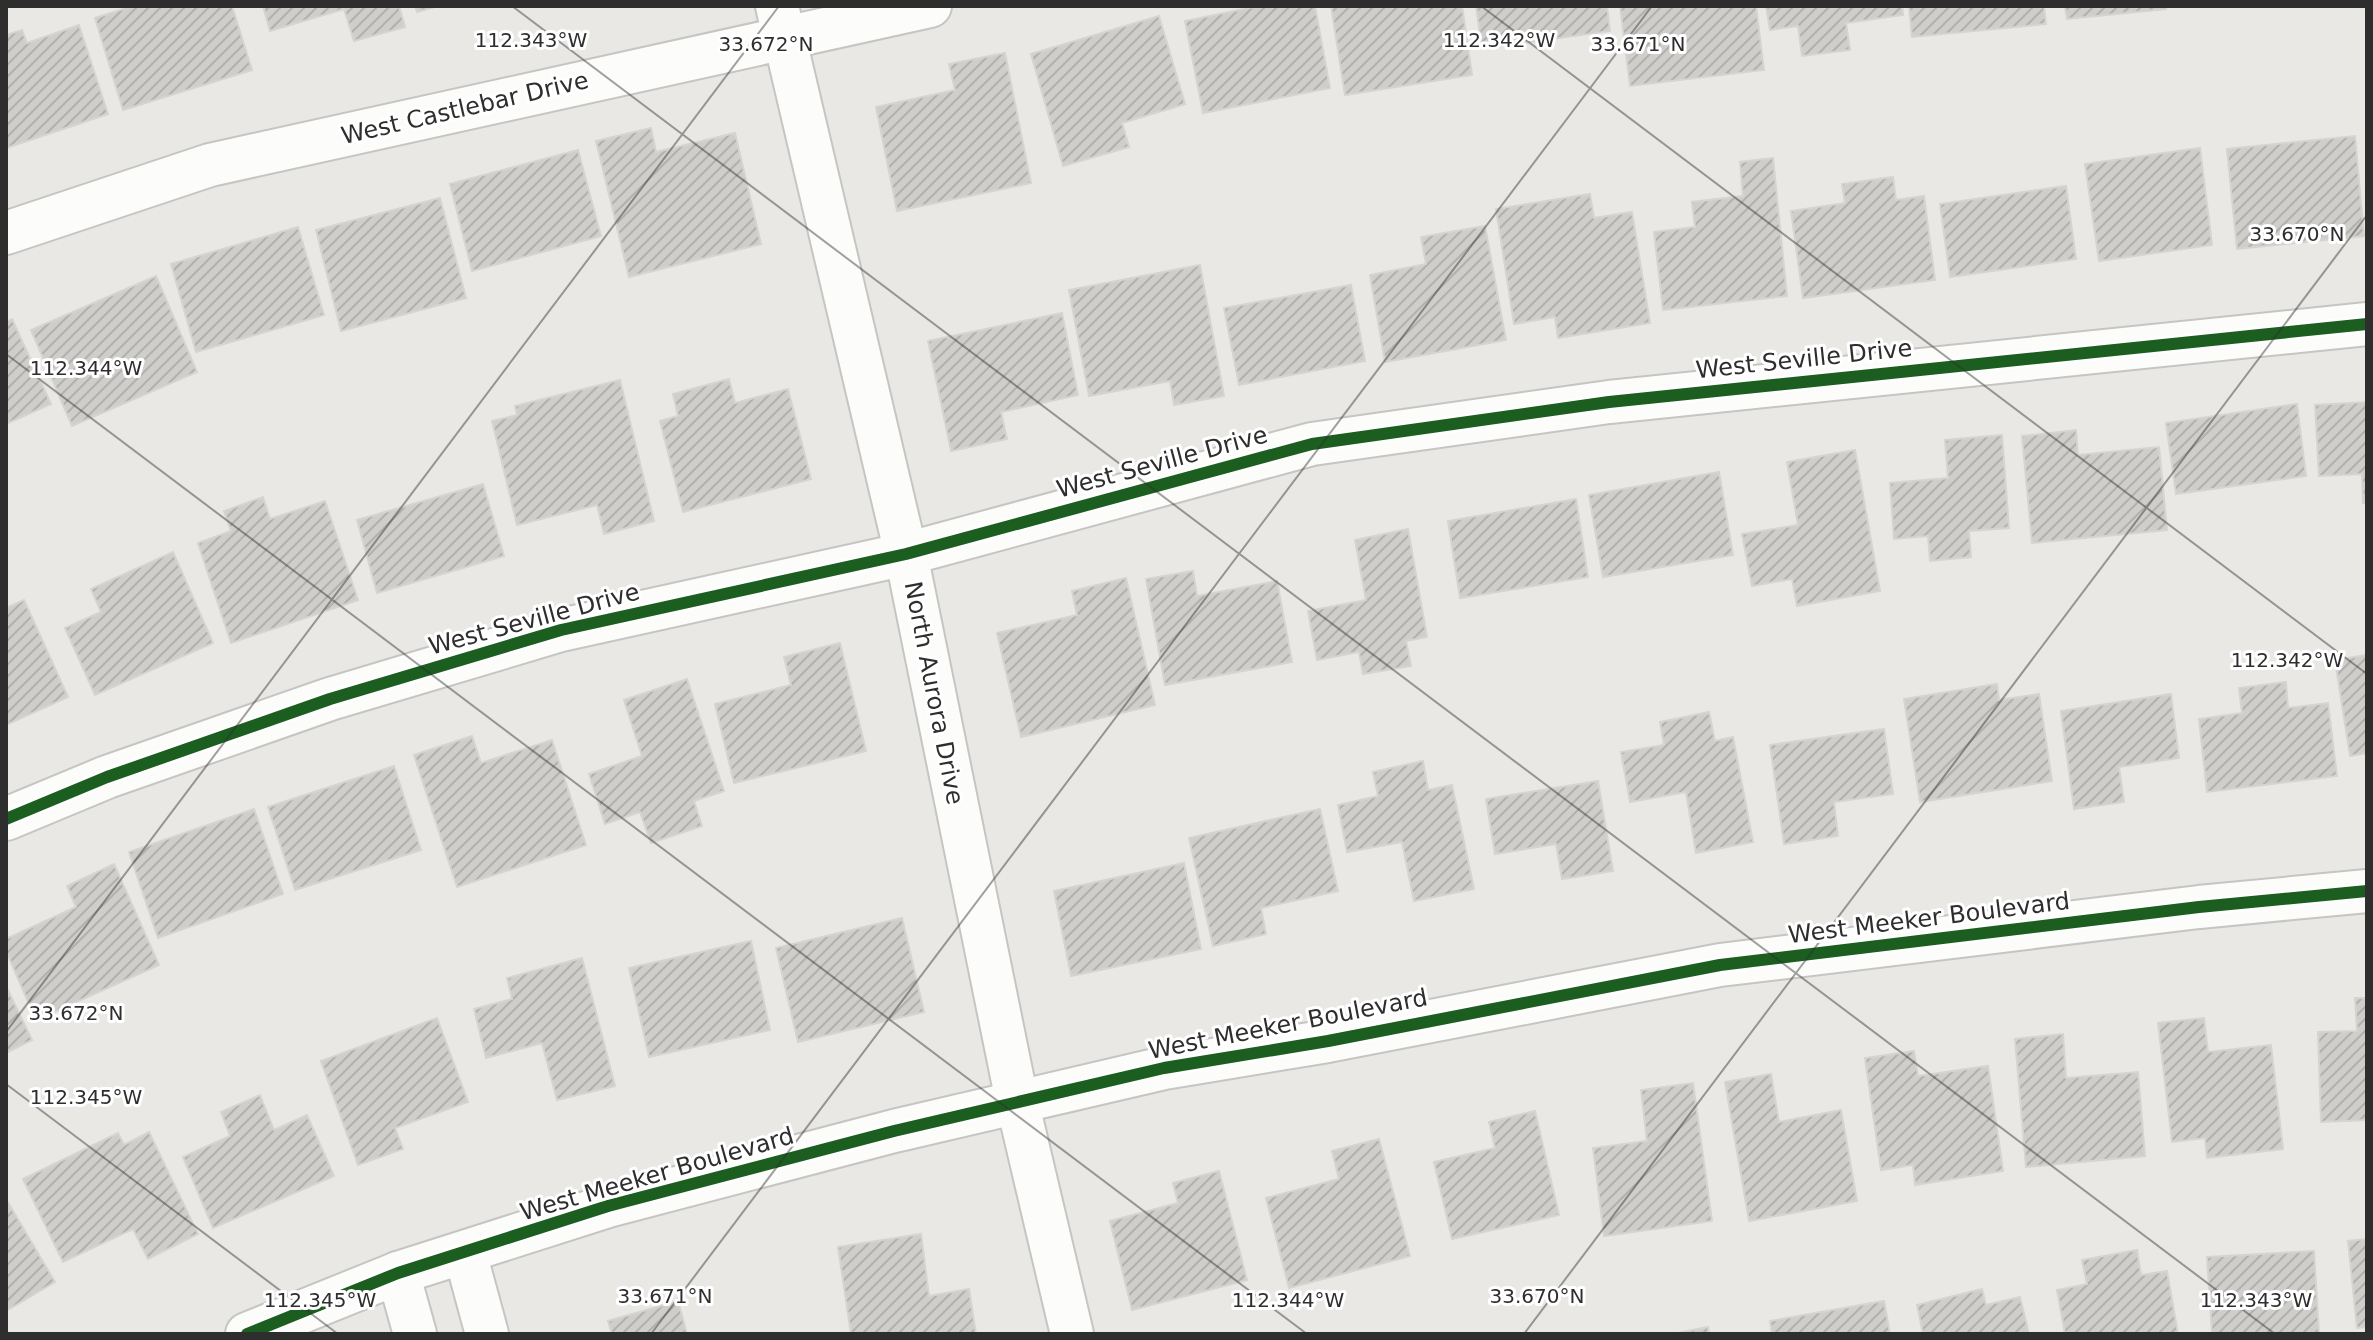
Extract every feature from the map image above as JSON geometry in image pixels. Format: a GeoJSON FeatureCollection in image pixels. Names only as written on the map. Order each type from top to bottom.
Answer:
{"type":"FeatureCollection","features":[{"type":"Feature","properties":{"kind":"street","name":"West Castlebar Drive"},"geometry":{"type":"LineString","coordinates":[[6,233],[210,165],[780,21],[930,6]]}},
{"type":"Feature","properties":{"kind":"street","name":"North Aurora Drive"},"geometry":{"type":"LineString","coordinates":[[780,21],[906,554],[1017,1101],[1072,1334]]}},
{"type":"Feature","properties":{"kind":"street","name":"West Seville Drive"},"geometry":{"type":"LineString","coordinates":[[6,819],[107,777],[330,699],[561,630],[906,554],[1312,444],[1624,400],[2367,324]]}},
{"type":"Feature","properties":{"kind":"street","name":"West Meeker Boulevard"},"geometry":{"type":"LineString","coordinates":[[247,1334],[398,1273],[608,1206],[1017,1101],[1164,1068],[1328,1041],[1720,965],[2199,907],[2367,891]]}},
{"type":"Feature","properties":{"kind":"street"},"geometry":{"type":"LineString","coordinates":[[465,1253],[487,1334]]}},
{"type":"Feature","properties":{"kind":"street"},"geometry":{"type":"LineString","coordinates":[[398,1273],[415,1334]]}},
{"type":"Feature","properties":{"kind":"building"},"geometry":{"type":"Polygon","coordinates":[[[133,6],[232,6],[252,70],[123,110],[95,18],[133,6]]]}},
{"type":"Feature","properties":{"kind":"building"},"geometry":{"type":"Polygon","coordinates":[[[263,6],[399,6],[405,27],[354,41],[344,9],[270,31],[263,6]]]}},
{"type":"Feature","properties":{"kind":"building"},"geometry":{"type":"Polygon","coordinates":[[[415,6],[438,6],[417,12],[415,6]]]}},
{"type":"Feature","properties":{"kind":"building"},"geometry":{"type":"Polygon","coordinates":[[[1259,6],[1315,6],[1330,88],[1203,113],[1185,21],[1259,6]]]}},
{"type":"Feature","properties":{"kind":"building"},"geometry":{"type":"Polygon","coordinates":[[[1331,6],[1462,6],[1472,75],[1345,95],[1331,6]]]}},
{"type":"Feature","properties":{"kind":"building"},"geometry":{"type":"Polygon","coordinates":[[[1476,6],[1607,6],[1610,31],[1482,49],[1476,6]]]}},
{"type":"Feature","properties":{"kind":"building"},"geometry":{"type":"Polygon","coordinates":[[[1620,6],[1756,6],[1764,70],[1630,86],[1620,6]]]}},
{"type":"Feature","properties":{"kind":"building"},"geometry":{"type":"Polygon","coordinates":[[[1766,6],[1902,6],[1903,15],[1846,23],[1850,50],[1802,56],[1798,26],[1770,30],[1766,6]]]}},
{"type":"Feature","properties":{"kind":"building"},"geometry":{"type":"Polygon","coordinates":[[[1909,6],[2044,6],[2046,24],[1912,37],[1909,6]]]}},
{"type":"Feature","properties":{"kind":"building"},"geometry":{"type":"Polygon","coordinates":[[[2065,6],[2166,6],[2166,9],[2067,19],[2065,6]]]}},
{"type":"Feature","properties":{"kind":"building"},"geometry":{"type":"Polygon","coordinates":[[[1159,16],[1185,104],[1122,123],[1129,147],[1063,166],[1031,54],[1159,16]]]}},
{"type":"Feature","properties":{"kind":"building"},"geometry":{"type":"Polygon","coordinates":[[[79,25],[108,114],[6,148],[6,35],[22,30],[27,43],[79,25]]]}},
{"type":"Feature","properties":{"kind":"building"},"geometry":{"type":"Polygon","coordinates":[[[1005,53],[1031,183],[897,211],[876,107],[955,90],[949,64],[1005,53]]]}},
{"type":"Feature","properties":{"kind":"building"},"geometry":{"type":"Polygon","coordinates":[[[651,128],[656,152],[735,133],[761,244],[629,277],[596,141],[651,128]]]}},
{"type":"Feature","properties":{"kind":"building"},"geometry":{"type":"Polygon","coordinates":[[[2355,136],[2364,236],[2237,249],[2227,149],[2355,136]]]}},
{"type":"Feature","properties":{"kind":"building"},"geometry":{"type":"Polygon","coordinates":[[[2200,148],[2212,245],[2099,261],[2085,164],[2200,148]]]}},
{"type":"Feature","properties":{"kind":"building"},"geometry":{"type":"Polygon","coordinates":[[[578,150],[601,236],[472,271],[450,184],[578,150]]]}},
{"type":"Feature","properties":{"kind":"building"},"geometry":{"type":"Polygon","coordinates":[[[1773,158],[1787,296],[1663,310],[1654,232],[1695,227],[1692,202],[1743,196],[1740,162],[1773,158]]]}},
{"type":"Feature","properties":{"kind":"building"},"geometry":{"type":"Polygon","coordinates":[[[1893,177],[1896,200],[1924,196],[1935,280],[1803,298],[1791,211],[1845,203],[1842,184],[1893,177]]]}},
{"type":"Feature","properties":{"kind":"building"},"geometry":{"type":"Polygon","coordinates":[[[2066,186],[2076,259],[1950,277],[1940,204],[2066,186]]]}},
{"type":"Feature","properties":{"kind":"building"},"geometry":{"type":"Polygon","coordinates":[[[1590,194],[1594,218],[1632,212],[1650,323],[1558,338],[1555,317],[1514,324],[1496,209],[1590,194]]]}},
{"type":"Feature","properties":{"kind":"building"},"geometry":{"type":"Polygon","coordinates":[[[440,198],[466,298],[341,331],[316,230],[440,198]]]}},
{"type":"Feature","properties":{"kind":"building"},"geometry":{"type":"Polygon","coordinates":[[[1485,226],[1506,340],[1385,362],[1370,275],[1426,264],[1421,237],[1485,226]]]}},
{"type":"Feature","properties":{"kind":"building"},"geometry":{"type":"Polygon","coordinates":[[[298,227],[324,315],[196,352],[171,264],[298,227]]]}},
{"type":"Feature","properties":{"kind":"building"},"geometry":{"type":"Polygon","coordinates":[[[1200,265],[1224,396],[1174,405],[1170,381],[1089,396],[1069,290],[1200,265]]]}},
{"type":"Feature","properties":{"kind":"building"},"geometry":{"type":"Polygon","coordinates":[[[156,276],[197,372],[72,426],[31,330],[156,276]]]}},
{"type":"Feature","properties":{"kind":"building"},"geometry":{"type":"Polygon","coordinates":[[[1351,285],[1365,361],[1239,385],[1224,308],[1351,285]]]}},
{"type":"Feature","properties":{"kind":"building"},"geometry":{"type":"Polygon","coordinates":[[[1062,313],[1078,395],[1001,412],[1007,439],[951,451],[928,341],[1062,313]]]}},
{"type":"Feature","properties":{"kind":"building"},"geometry":{"type":"Polygon","coordinates":[[[12,319],[51,404],[6,424],[6,322],[12,319]]]}},
{"type":"Feature","properties":{"kind":"building"},"geometry":{"type":"Polygon","coordinates":[[[729,379],[735,403],[788,389],[811,479],[683,512],[660,421],[678,416],[673,394],[729,379]]]}},
{"type":"Feature","properties":{"kind":"building"},"geometry":{"type":"Polygon","coordinates":[[[620,380],[654,521],[604,534],[597,505],[517,525],[492,421],[517,415],[515,406],[620,380]]]}},
{"type":"Feature","properties":{"kind":"building"},"geometry":{"type":"Polygon","coordinates":[[[2367,402],[2367,503],[2363,503],[2362,474],[2319,476],[2315,405],[2367,402]]]}},
{"type":"Feature","properties":{"kind":"building"},"geometry":{"type":"Polygon","coordinates":[[[2297,404],[2306,476],[2176,494],[2166,423],[2297,404]]]}},
{"type":"Feature","properties":{"kind":"building"},"geometry":{"type":"Polygon","coordinates":[[[2076,430],[2078,455],[2159,447],[2167,530],[2032,543],[2022,436],[2076,430]]]}},
{"type":"Feature","properties":{"kind":"building"},"geometry":{"type":"Polygon","coordinates":[[[2002,435],[2009,528],[1969,531],[1971,557],[1930,561],[1928,536],[1894,539],[1890,483],[1948,478],[1945,440],[2002,435]]]}},
{"type":"Feature","properties":{"kind":"building"},"geometry":{"type":"Polygon","coordinates":[[[1855,450],[1880,591],[1797,606],[1792,579],[1752,586],[1742,534],[1798,525],[1787,462],[1855,450]]]}},
{"type":"Feature","properties":{"kind":"building"},"geometry":{"type":"Polygon","coordinates":[[[1719,472],[1733,555],[1603,577],[1589,495],[1719,472]]]}},
{"type":"Feature","properties":{"kind":"building"},"geometry":{"type":"Polygon","coordinates":[[[483,484],[504,556],[377,593],[357,520],[483,484]]]}},
{"type":"Feature","properties":{"kind":"building"},"geometry":{"type":"Polygon","coordinates":[[[263,497],[270,519],[325,501],[358,600],[231,643],[198,543],[231,531],[224,511],[263,497]]]}},
{"type":"Feature","properties":{"kind":"building"},"geometry":{"type":"Polygon","coordinates":[[[1576,499],[1588,577],[1460,598],[1448,521],[1576,499]]]}},
{"type":"Feature","properties":{"kind":"building"},"geometry":{"type":"Polygon","coordinates":[[[1408,529],[1427,637],[1406,641],[1411,666],[1363,674],[1359,652],[1317,660],[1308,611],[1366,600],[1355,540],[1408,529]]]}},
{"type":"Feature","properties":{"kind":"building"},"geometry":{"type":"Polygon","coordinates":[[[173,552],[213,643],[95,695],[65,628],[101,612],[91,589],[173,552]]]}},
{"type":"Feature","properties":{"kind":"building"},"geometry":{"type":"Polygon","coordinates":[[[1193,571],[1197,596],[1277,581],[1292,662],[1165,685],[1146,579],[1193,571]]]}},
{"type":"Feature","properties":{"kind":"building"},"geometry":{"type":"Polygon","coordinates":[[[1126,578],[1155,705],[1021,737],[997,633],[1077,615],[1072,591],[1126,578]]]}},
{"type":"Feature","properties":{"kind":"building"},"geometry":{"type":"Polygon","coordinates":[[[24,600],[68,697],[6,725],[6,608],[24,600]]]}},
{"type":"Feature","properties":{"kind":"building"},"geometry":{"type":"Polygon","coordinates":[[[840,643],[866,751],[734,783],[715,704],[791,685],[784,657],[840,643]]]}},
{"type":"Feature","properties":{"kind":"building"},"geometry":{"type":"Polygon","coordinates":[[[2367,655],[2367,753],[2350,756],[2335,660],[2367,655]]]}},
{"type":"Feature","properties":{"kind":"building"},"geometry":{"type":"Polygon","coordinates":[[[687,679],[724,791],[694,801],[702,826],[651,843],[640,812],[605,824],[589,774],[642,756],[624,700],[687,679]]]}},
{"type":"Feature","properties":{"kind":"building"},"geometry":{"type":"Polygon","coordinates":[[[2286,682],[2288,708],[2328,703],[2337,776],[2207,792],[2199,719],[2242,713],[2239,688],[2286,682]]]}},
{"type":"Feature","properties":{"kind":"building"},"geometry":{"type":"Polygon","coordinates":[[[1997,684],[1999,700],[2039,694],[2052,781],[1920,802],[1904,699],[1997,684]]]}},
{"type":"Feature","properties":{"kind":"building"},"geometry":{"type":"Polygon","coordinates":[[[2171,694],[2179,758],[2119,767],[2124,802],[2074,809],[2061,711],[2171,694]]]}},
{"type":"Feature","properties":{"kind":"building"},"geometry":{"type":"Polygon","coordinates":[[[1709,712],[1715,741],[1733,737],[1753,842],[1696,853],[1686,792],[1630,802],[1621,752],[1664,745],[1660,722],[1709,712]]]}},
{"type":"Feature","properties":{"kind":"building"},"geometry":{"type":"Polygon","coordinates":[[[1884,729],[1893,794],[1834,802],[1838,836],[1784,844],[1770,745],[1884,729]]]}},
{"type":"Feature","properties":{"kind":"building"},"geometry":{"type":"Polygon","coordinates":[[[472,736],[481,763],[552,740],[586,845],[457,887],[414,755],[472,736]]]}},
{"type":"Feature","properties":{"kind":"building"},"geometry":{"type":"Polygon","coordinates":[[[1423,761],[1428,790],[1452,785],[1474,889],[1414,901],[1402,842],[1347,852],[1338,805],[1378,796],[1373,772],[1423,761]]]}},
{"type":"Feature","properties":{"kind":"building"},"geometry":{"type":"Polygon","coordinates":[[[394,766],[421,850],[295,890],[268,807],[394,766]]]}},
{"type":"Feature","properties":{"kind":"building"},"geometry":{"type":"Polygon","coordinates":[[[1598,781],[1613,871],[1562,879],[1556,844],[1495,854],[1486,799],[1598,781]]]}},
{"type":"Feature","properties":{"kind":"building"},"geometry":{"type":"Polygon","coordinates":[[[254,809],[283,894],[158,938],[129,852],[254,809]]]}},
{"type":"Feature","properties":{"kind":"building"},"geometry":{"type":"Polygon","coordinates":[[[1320,809],[1338,891],[1261,908],[1266,934],[1213,946],[1189,838],[1320,809]]]}},
{"type":"Feature","properties":{"kind":"building"},"geometry":{"type":"Polygon","coordinates":[[[1184,863],[1201,949],[1071,976],[1054,891],[1184,863]]]}},
{"type":"Feature","properties":{"kind":"building"},"geometry":{"type":"Polygon","coordinates":[[[114,864],[159,965],[36,1020],[6,951],[6,939],[76,907],[67,886],[114,864]]]}},
{"type":"Feature","properties":{"kind":"building"},"geometry":{"type":"Polygon","coordinates":[[[902,918],[924,1012],[798,1042],[776,948],[902,918]]]}},
{"type":"Feature","properties":{"kind":"building"},"geometry":{"type":"Polygon","coordinates":[[[751,941],[770,1030],[649,1057],[629,968],[751,941]]]}},
{"type":"Feature","properties":{"kind":"building"},"geometry":{"type":"Polygon","coordinates":[[[582,958],[615,1086],[557,1100],[542,1043],[486,1058],[474,1009],[512,999],[507,978],[582,958]]]}},
{"type":"Feature","properties":{"kind":"building"},"geometry":{"type":"Polygon","coordinates":[[[6,986],[32,1040],[6,1053],[6,986]]]}},
{"type":"Feature","properties":{"kind":"building"},"geometry":{"type":"Polygon","coordinates":[[[2355,998],[2367,998],[2367,1120],[2321,1122],[2318,1032],[2357,1031],[2355,998]]]}},
{"type":"Feature","properties":{"kind":"building"},"geometry":{"type":"Polygon","coordinates":[[[437,1018],[468,1102],[395,1128],[403,1149],[358,1165],[321,1061],[437,1018]]]}},
{"type":"Feature","properties":{"kind":"building"},"geometry":{"type":"Polygon","coordinates":[[[2204,1018],[2208,1052],[2271,1045],[2283,1149],[2207,1158],[2205,1138],[2172,1142],[2158,1023],[2204,1018]]]}},
{"type":"Feature","properties":{"kind":"building"},"geometry":{"type":"Polygon","coordinates":[[[2063,1034],[2066,1078],[2138,1072],[2145,1156],[2026,1167],[2015,1039],[2063,1034]]]}},
{"type":"Feature","properties":{"kind":"building"},"geometry":{"type":"Polygon","coordinates":[[[1914,1051],[1918,1076],[1988,1066],[2003,1171],[1915,1185],[1913,1165],[1881,1170],[1865,1058],[1914,1051]]]}},
{"type":"Feature","properties":{"kind":"building"},"geometry":{"type":"Polygon","coordinates":[[[1771,1074],[1779,1122],[1841,1110],[1857,1201],[1749,1221],[1725,1082],[1771,1074]]]}},
{"type":"Feature","properties":{"kind":"building"},"geometry":{"type":"Polygon","coordinates":[[[1693,1083],[1712,1221],[1604,1236],[1593,1148],[1647,1141],[1641,1090],[1693,1083]]]}},
{"type":"Feature","properties":{"kind":"building"},"geometry":{"type":"Polygon","coordinates":[[[260,1095],[274,1130],[307,1115],[334,1176],[213,1228],[183,1157],[230,1136],[221,1112],[260,1095]]]}},
{"type":"Feature","properties":{"kind":"building"},"geometry":{"type":"Polygon","coordinates":[[[1535,1111],[1559,1215],[1452,1239],[1434,1162],[1495,1148],[1489,1122],[1535,1111]]]}},
{"type":"Feature","properties":{"kind":"building"},"geometry":{"type":"Polygon","coordinates":[[[149,1132],[198,1234],[148,1259],[133,1229],[63,1262],[23,1179],[118,1133],[124,1145],[149,1132]]]}},
{"type":"Feature","properties":{"kind":"building"},"geometry":{"type":"Polygon","coordinates":[[[1379,1139],[1410,1256],[1289,1288],[1266,1198],[1339,1179],[1332,1151],[1379,1139]]]}},
{"type":"Feature","properties":{"kind":"building"},"geometry":{"type":"Polygon","coordinates":[[[1219,1171],[1247,1280],[1132,1310],[1110,1221],[1178,1203],[1173,1183],[1219,1171]]]}},
{"type":"Feature","properties":{"kind":"building"},"geometry":{"type":"Polygon","coordinates":[[[6,1199],[55,1282],[6,1311],[6,1199]]]}},
{"type":"Feature","properties":{"kind":"building"},"geometry":{"type":"Polygon","coordinates":[[[921,1234],[929,1296],[969,1289],[976,1334],[851,1334],[838,1247],[921,1234]]]}},
{"type":"Feature","properties":{"kind":"building"},"geometry":{"type":"Polygon","coordinates":[[[2367,1239],[2367,1327],[2357,1328],[2348,1241],[2367,1239]]]}},
{"type":"Feature","properties":{"kind":"building"},"geometry":{"type":"Polygon","coordinates":[[[2137,1250],[2141,1275],[2167,1271],[2178,1334],[2065,1334],[2057,1290],[2087,1284],[2082,1260],[2137,1250]]]}},
{"type":"Feature","properties":{"kind":"building"},"geometry":{"type":"Polygon","coordinates":[[[2314,1251],[2319,1334],[2212,1334],[2207,1257],[2314,1251]]]}},
{"type":"Feature","properties":{"kind":"building"},"geometry":{"type":"Polygon","coordinates":[[[1982,1289],[1986,1305],[2020,1297],[2029,1334],[1923,1334],[1917,1305],[1982,1289]]]}},
{"type":"Feature","properties":{"kind":"building"},"geometry":{"type":"Polygon","coordinates":[[[678,1301],[687,1334],[612,1334],[608,1321],[678,1301]]]}},
{"type":"Feature","properties":{"kind":"building"},"geometry":{"type":"Polygon","coordinates":[[[1884,1301],[1890,1334],[1772,1334],[1770,1321],[1884,1301]]]}},
{"type":"Feature","properties":{"kind":"building"},"geometry":{"type":"Polygon","coordinates":[[[1708,1327],[1709,1334],[1673,1334],[1708,1327]]]}},
{"type":"Feature","properties":{"kind":"cycle path"},"geometry":{"type":"LineString","coordinates":[[6,819],[107,777],[330,699],[561,630],[906,554],[1312,444],[1609,402],[2367,324]]}},
{"type":"Feature","properties":{"kind":"cycle path"},"geometry":{"type":"LineString","coordinates":[[247,1334],[398,1273],[608,1206],[894,1131],[1164,1068],[1328,1041],[1720,965],[2199,907],[2367,891]]}}]}
